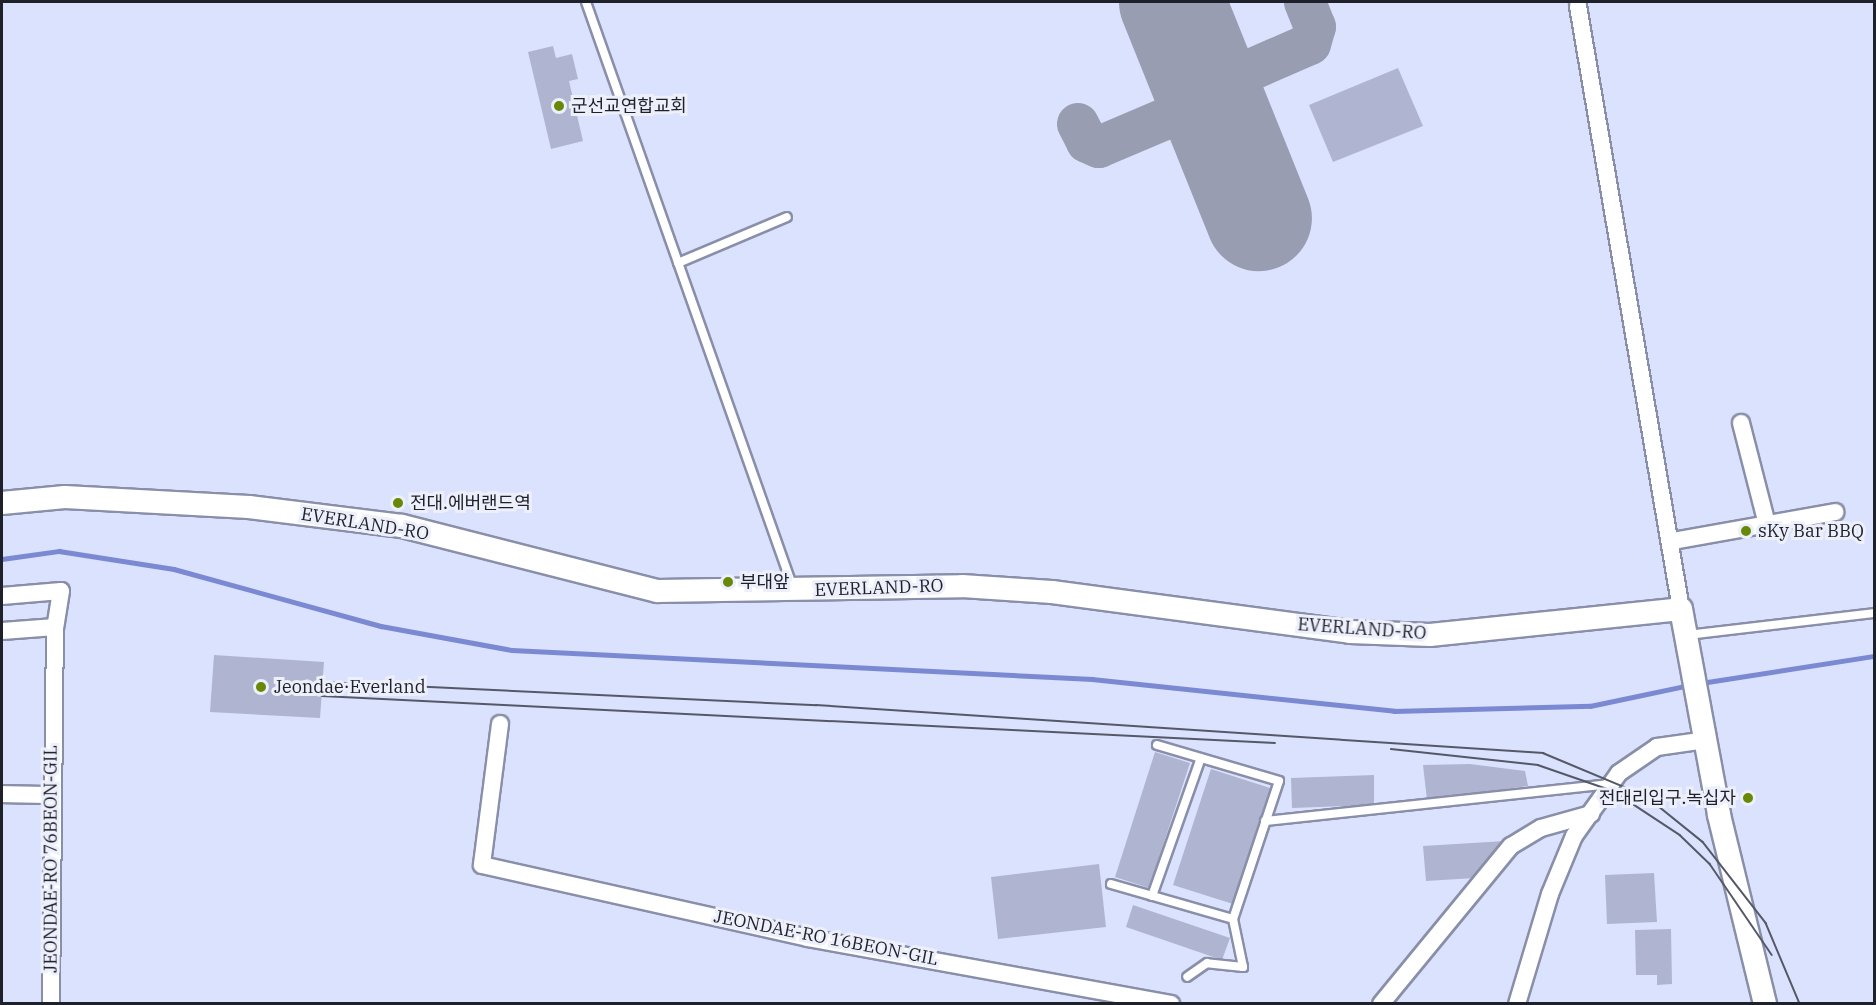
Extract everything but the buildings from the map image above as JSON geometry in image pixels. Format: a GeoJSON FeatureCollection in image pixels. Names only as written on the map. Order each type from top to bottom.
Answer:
{"type":"FeatureCollection","features":[{"type":"Feature","properties":{"kind":"street"},"geometry":{"type":"LineString","coordinates":[[1578,6],[1673,541],[1681,609],[1704,731],[1766,1004]]}},
{"type":"Feature","properties":{"kind":"street"},"geometry":{"type":"LineString","coordinates":[[1741,423],[1767,524]]}},
{"type":"Feature","properties":{"kind":"street","name":"EVERLAND-RO"},"geometry":{"type":"LineString","coordinates":[[2,503],[65,497],[249,507],[402,526],[657,591],[794,591],[897,584],[1052,592],[1350,632],[1430,635],[1681,609]]}},
{"type":"Feature","properties":{"kind":"street"},"geometry":{"type":"LineString","coordinates":[[1673,541],[1835,512]]}},
{"type":"Feature","properties":{"kind":"street","name":"JEONDAE-RO 76BEON-GIL"},"geometry":{"type":"LineString","coordinates":[[2,596],[61,591],[55,627],[50,714],[51,1004]]}},
{"type":"Feature","properties":{"kind":"street"},"geometry":{"type":"LineString","coordinates":[[2,631],[55,627]]}},
{"type":"Feature","properties":{"kind":"street","name":"JEONDAE-RO 16BEON-GIL"},"geometry":{"type":"LineString","coordinates":[[500,724],[482,865],[808,938],[1172,1004]]}},
{"type":"Feature","properties":{"kind":"street"},"geometry":{"type":"LineString","coordinates":[[1517,1004],[1550,894],[1574,836],[1611,784],[1658,747],[1704,731]]}},
{"type":"Feature","properties":{"kind":"street"},"geometry":{"type":"LineString","coordinates":[[2,794],[51,795]]}},
{"type":"Feature","properties":{"kind":"street"},"geometry":{"type":"LineString","coordinates":[[1381,1004],[1511,846],[1541,828],[1591,814]]}},
{"type":"Feature","properties":{"kind":"lane"},"geometry":{"type":"LineString","coordinates":[[586,2],[794,591]]}},
{"type":"Feature","properties":{"kind":"lane"},"geometry":{"type":"LineString","coordinates":[[678,263],[787,217]]}},
{"type":"Feature","properties":{"kind":"lane"},"geometry":{"type":"LineString","coordinates":[[1689,644],[1875,613]]}},
{"type":"Feature","properties":{"kind":"lane"},"geometry":{"type":"LineString","coordinates":[[1157,745],[1279,781],[1233,919],[1243,967],[1207,963],[1187,976]]}},
{"type":"Feature","properties":{"kind":"lane"},"geometry":{"type":"LineString","coordinates":[[1152,896],[1201,758]]}},
{"type":"Feature","properties":{"kind":"lane"},"geometry":{"type":"LineString","coordinates":[[1265,821],[1611,784]]}},
{"type":"Feature","properties":{"kind":"lane"},"geometry":{"type":"LineString","coordinates":[[1112,884],[1233,919]]}},
{"type":"Feature","properties":{"kind":"waterway"},"geometry":{"type":"LineString","coordinates":[[2,559],[59,551],[174,569],[381,626],[512,650],[1092,679],[1394,711],[1590,706],[1690,685]]}},
{"type":"Feature","properties":{"kind":"waterway"},"geometry":{"type":"LineString","coordinates":[[1701,683],[1874,656]]}},
{"type":"Feature","properties":{"kind":"taxiway"},"geometry":{"type":"LineString","coordinates":[[1232,78],[1310,44],[1315,27],[1305,2]]}},
{"type":"Feature","properties":{"kind":"taxiway"},"geometry":{"type":"LineString","coordinates":[[1078,124],[1087,142],[1099,147],[1186,110]]}},
{"type":"Feature","properties":{"kind":"runway"},"geometry":{"type":"LineString","coordinates":[[1172,2],[1259,218]]}},
{"type":"Feature","properties":{"kind":"tram line"},"geometry":{"type":"LineString","coordinates":[[323,682],[816,705],[1543,753],[1646,796],[1703,842],[1766,923],[1800,1004]]}},
{"type":"Feature","properties":{"kind":"tram line"},"geometry":{"type":"LineString","coordinates":[[322,696],[1275,743]]}},
{"type":"Feature","properties":{"kind":"tram line"},"geometry":{"type":"LineString","coordinates":[[1391,749],[1538,765],[1613,791],[1680,835],[1710,864],[1772,955]]}},
{"type":"Feature","properties":{"kind":"place","name":"군선교연합교회"},"geometry":{"type":"Point","coordinates":[559,106]}},
{"type":"Feature","properties":{"kind":"place","name":"전대.에버랜드역"},"geometry":{"type":"Point","coordinates":[398,503]}},
{"type":"Feature","properties":{"kind":"place","name":"sKy Bar BBQ"},"geometry":{"type":"Point","coordinates":[1746,531]}},
{"type":"Feature","properties":{"kind":"place","name":"부대앞"},"geometry":{"type":"Point","coordinates":[728,582]}},
{"type":"Feature","properties":{"kind":"place","name":"Jeondae·Everland"},"geometry":{"type":"Point","coordinates":[261,687]}},
{"type":"Feature","properties":{"kind":"place","name":"전대리입구.녹십자"},"geometry":{"type":"Point","coordinates":[1748,798]}}]}
